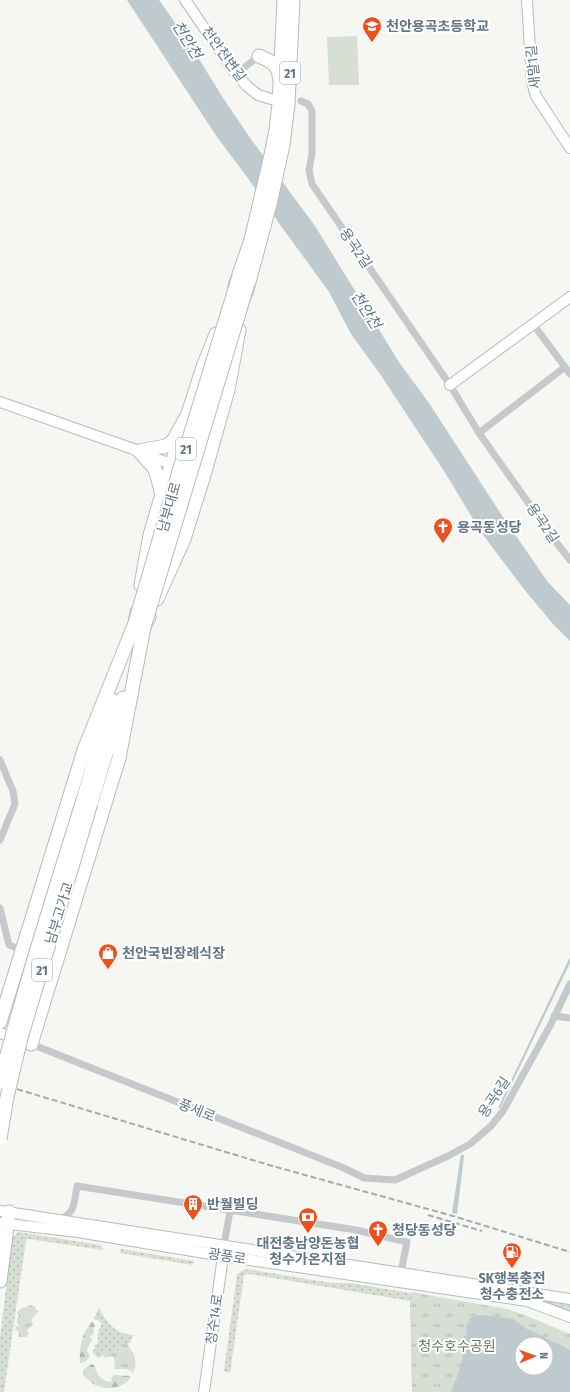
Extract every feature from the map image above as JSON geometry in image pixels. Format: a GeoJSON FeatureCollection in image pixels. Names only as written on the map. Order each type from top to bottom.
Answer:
{"type":"FeatureCollection","features":[{"type":"Feature","properties":{"kind":"highway","name":"21"},"geometry":{"type":"LineString","coordinates":[[280,82],[284,0]]}},
{"type":"Feature","properties":{"kind":"highway","name":"남부대로"},"geometry":{"type":"LineString","coordinates":[[87,802],[139,625],[180,468],[243,279],[260,240],[270,204],[283,145],[288,104],[293,0]]}},
{"type":"Feature","properties":{"kind":"highway"},"geometry":{"type":"LineString","coordinates":[[259,56],[276,47],[282,38]]}},
{"type":"Feature","properties":{"kind":"highway"},"geometry":{"type":"LineString","coordinates":[[259,56],[275,64],[278,69],[280,82]]}},
{"type":"Feature","properties":{"kind":"highway","name":"남부대로"},"geometry":{"type":"LineString","coordinates":[[243,279],[276,130],[280,82]]}},
{"type":"Feature","properties":{"kind":"highway"},"geometry":{"type":"LineString","coordinates":[[31,1044],[119,758],[139,625],[150,535],[171,464],[203,367],[243,279]]}},
{"type":"Feature","properties":{"kind":"highway"},"geometry":{"type":"LineString","coordinates":[[0,1022],[84,750],[139,625],[184,539],[228,390],[243,279]]}},
{"type":"Feature","properties":{"kind":"highway"},"geometry":{"type":"LineString","coordinates":[[139,451],[166,446],[173,441],[188,414]]}},
{"type":"Feature","properties":{"kind":"highway"},"geometry":{"type":"LineString","coordinates":[[139,451],[155,468],[162,494]]}},
{"type":"Feature","properties":{"kind":"highway","name":"남부고가교"},"geometry":{"type":"LineString","coordinates":[[0,1082],[28,979],[87,802]]}},
{"type":"Feature","properties":{"kind":"highway","name":"남부고가교"},"geometry":{"type":"LineString","coordinates":[[0,1139],[6,1097],[21,1038],[87,802]]}},
{"type":"Feature","properties":{"kind":"highway"},"geometry":{"type":"LineString","coordinates":[[0,1281],[4,1218]]}},
{"type":"Feature","properties":{"kind":"street","name":"천안천변길"},"geometry":{"type":"LineString","coordinates":[[185,0],[236,74],[258,95],[271,99]]}},
{"type":"Feature","properties":{"kind":"street","name":"새말1길"},"geometry":{"type":"LineString","coordinates":[[527,0],[532,82],[536,96],[570,148]]}},
{"type":"Feature","properties":{"kind":"street"},"geometry":{"type":"LineString","coordinates":[[236,74],[259,56]]}},
{"type":"Feature","properties":{"kind":"street","name":"용곡2길"},"geometry":{"type":"LineString","coordinates":[[301,101],[308,104],[312,111],[312,153],[309,170],[312,184],[450,385],[479,433],[570,560]]}},
{"type":"Feature","properties":{"kind":"street"},"geometry":{"type":"LineString","coordinates":[[450,385],[570,297]]}},
{"type":"Feature","properties":{"kind":"street"},"geometry":{"type":"LineString","coordinates":[[533,324],[570,374]]}},
{"type":"Feature","properties":{"kind":"street"},"geometry":{"type":"LineString","coordinates":[[479,433],[565,367]]}},
{"type":"Feature","properties":{"kind":"street"},"geometry":{"type":"LineString","coordinates":[[0,402],[139,451],[157,460],[204,474]]}},
{"type":"Feature","properties":{"kind":"street"},"geometry":{"type":"LineString","coordinates":[[0,760],[13,791],[15,804],[0,840]]}},
{"type":"Feature","properties":{"kind":"street"},"geometry":{"type":"LineString","coordinates":[[0,908],[9,945],[56,962]]}},
{"type":"Feature","properties":{"kind":"street","name":"용곡6길"},"geometry":{"type":"LineString","coordinates":[[395,1180],[470,1144],[491,1126],[503,1111],[570,984]]}},
{"type":"Feature","properties":{"kind":"street"},"geometry":{"type":"LineString","coordinates":[[554,1016],[570,1018]]}},
{"type":"Feature","properties":{"kind":"street","name":"풍세로"},"geometry":{"type":"LineString","coordinates":[[0,1033],[344,1168],[364,1178],[395,1180]]}},
{"type":"Feature","properties":{"kind":"street"},"geometry":{"type":"LineString","coordinates":[[55,1220],[65,1217],[73,1210],[78,1186],[356,1230],[407,1242],[401,1272]]}},
{"type":"Feature","properties":{"kind":"street"},"geometry":{"type":"LineString","coordinates":[[73,1210],[83,1224]]}},
{"type":"Feature","properties":{"kind":"street"},"geometry":{"type":"LineString","coordinates":[[224,1245],[230,1210]]}},
{"type":"Feature","properties":{"kind":"street","name":"광풍로"},"geometry":{"type":"LineString","coordinates":[[4,1218],[55,1220],[83,1224],[570,1299]]}},
{"type":"Feature","properties":{"kind":"street","name":"광풍로"},"geometry":{"type":"LineString","coordinates":[[4,1218],[223,1256],[527,1301],[570,1317]]}},
{"type":"Feature","properties":{"kind":"street","name":"청수14로"},"geometry":{"type":"LineString","coordinates":[[204,1392],[224,1245]]}},
{"type":"Feature","properties":{"kind":"green space"},"geometry":{"type":"Polygon","coordinates":[[[357,36],[359,85],[329,85],[327,37],[357,36]]]}},
{"type":"Feature","properties":{"kind":"green space"},"geometry":{"type":"Polygon","coordinates":[[[18,1232],[100,1245],[103,1250],[28,1239],[26,1240],[4,1392],[0,1392],[0,1338],[12,1238],[18,1232]]]}},
{"type":"Feature","properties":{"kind":"green space"},"geometry":{"type":"Polygon","coordinates":[[[121,1249],[194,1261],[193,1265],[120,1253],[121,1249]]]}},
{"type":"Feature","properties":{"kind":"green space"},"geometry":{"type":"Polygon","coordinates":[[[247,1269],[331,1283],[351,1283],[421,1295],[412,1392],[410,1301],[249,1274],[244,1275],[230,1373],[224,1371],[237,1275],[241,1271],[247,1269]]]}},
{"type":"Feature","properties":{"kind":"green space","name":"청수호수공원"},"geometry":{"type":"Polygon","coordinates":[[[411,1292],[507,1309],[570,1334],[570,1392],[412,1392],[411,1292]]]}},
{"type":"Feature","properties":{"kind":"green space"},"geometry":{"type":"Polygon","coordinates":[[[531,1297],[570,1304],[570,1312],[531,1297]]]}},
{"type":"Feature","properties":{"kind":"green space"},"geometry":{"type":"Polygon","coordinates":[[[30,1305],[35,1306],[36,1310],[39,1310],[31,1320],[33,1324],[27,1330],[29,1333],[26,1337],[19,1337],[19,1331],[15,1330],[16,1326],[19,1326],[17,1323],[19,1316],[17,1312],[21,1308],[30,1305]]]}},
{"type":"Feature","properties":{"kind":"green space"},"geometry":{"type":"Polygon","coordinates":[[[99,1307],[112,1327],[122,1333],[134,1335],[128,1345],[121,1339],[121,1348],[116,1351],[106,1353],[98,1358],[92,1352],[95,1348],[94,1345],[97,1345],[98,1332],[102,1324],[98,1320],[94,1319],[99,1307]]]}},
{"type":"Feature","properties":{"kind":"green space"},"geometry":{"type":"Polygon","coordinates":[[[92,1321],[95,1326],[93,1328],[94,1333],[90,1337],[93,1340],[87,1350],[90,1356],[85,1362],[80,1363],[82,1340],[92,1321]]]}},
{"type":"Feature","properties":{"kind":"green space"},"geometry":{"type":"Polygon","coordinates":[[[121,1338],[134,1354],[135,1369],[132,1374],[132,1371],[115,1369],[115,1361],[113,1356],[104,1358],[103,1356],[109,1351],[115,1351],[121,1348],[121,1338]]]}},
{"type":"Feature","properties":{"kind":"green space"},"geometry":{"type":"Polygon","coordinates":[[[90,1364],[94,1365],[102,1379],[108,1381],[112,1382],[111,1378],[114,1375],[131,1376],[127,1382],[122,1385],[111,1388],[101,1387],[91,1382],[83,1374],[83,1370],[90,1364]]]}},
{"type":"Feature","properties":{"kind":"water","name":"천안천"},"geometry":{"type":"Polygon","coordinates":[[[127,0],[159,0],[188,41],[223,98],[253,142],[315,226],[399,362],[429,403],[499,511],[547,581],[570,605],[570,641],[553,624],[523,588],[481,532],[444,471],[380,374],[351,334],[329,292],[217,137],[127,0]]]}},
{"type":"Feature","properties":{"kind":"water"},"geometry":{"type":"Polygon","coordinates":[[[570,957],[570,963],[500,1108],[498,1108],[570,957]]]}},
{"type":"Feature","properties":{"kind":"water"},"geometry":{"type":"Polygon","coordinates":[[[461,1154],[464,1156],[457,1214],[452,1213],[461,1154]]]}},
{"type":"Feature","properties":{"kind":"water"},"geometry":{"type":"Polygon","coordinates":[[[476,1315],[482,1315],[513,1319],[527,1329],[541,1336],[514,1336],[514,1376],[554,1376],[554,1342],[570,1350],[570,1392],[451,1392],[461,1365],[464,1351],[464,1336],[466,1336],[467,1330],[465,1329],[470,1319],[476,1315]]]}},
{"type":"Feature","properties":{"kind":"railway"},"geometry":{"type":"LineString","coordinates":[[0,1084],[269,1165],[453,1216],[570,1252]]}},
{"type":"Feature","properties":{"kind":"railway"},"geometry":{"type":"LineString","coordinates":[[428,1215],[482,1231]]}},
{"type":"Feature","properties":{"kind":"place","name":"천안용곡초등학교"},"geometry":{"type":"Point","coordinates":[372,43]}},
{"type":"Feature","properties":{"kind":"place","name":"용곡동성당"},"geometry":{"type":"Point","coordinates":[443,544]}},
{"type":"Feature","properties":{"kind":"place","name":"천안국빈장례식장"},"geometry":{"type":"Point","coordinates":[108,970]}},
{"type":"Feature","properties":{"kind":"place","name":"반월빌딩"},"geometry":{"type":"Point","coordinates":[193,1221]}},
{"type":"Feature","properties":{"kind":"place","name":"대전충남양돈농협 청수가온지점"},"geometry":{"type":"Point","coordinates":[308,1234]}},
{"type":"Feature","properties":{"kind":"place","name":"청당동성당"},"geometry":{"type":"Point","coordinates":[378,1247]}},
{"type":"Feature","properties":{"kind":"place","name":"SK행복충전 청수충전소"},"geometry":{"type":"Point","coordinates":[512,1269]}}]}
